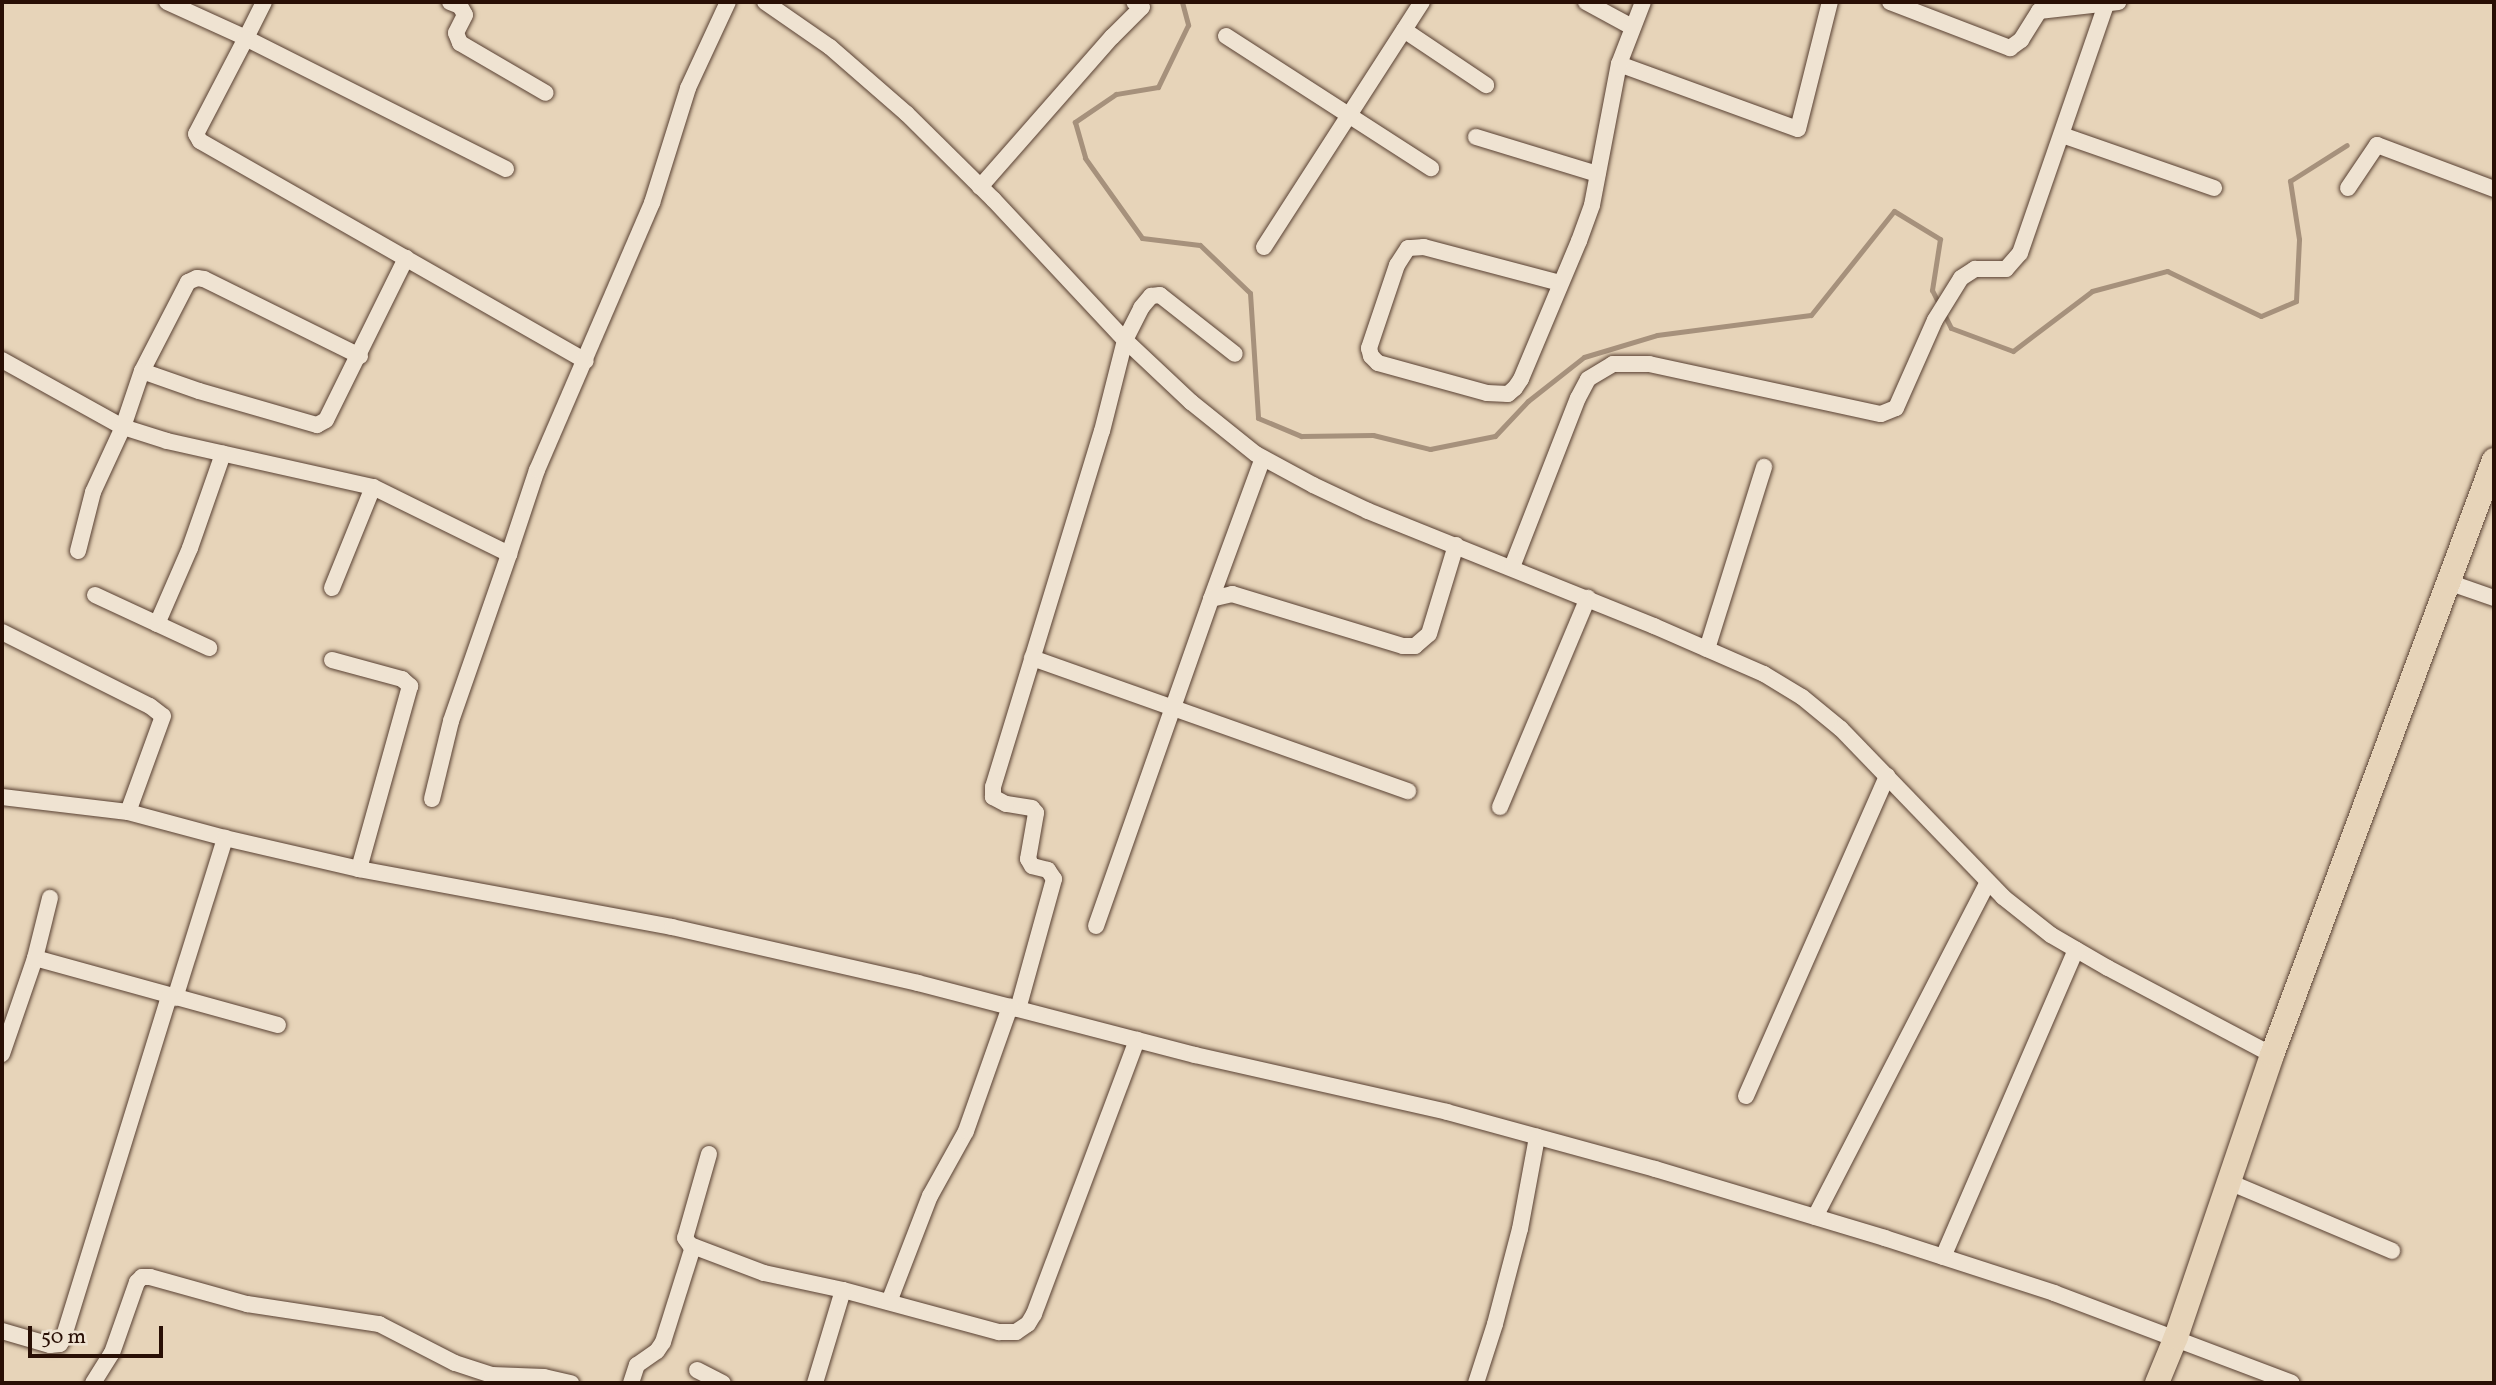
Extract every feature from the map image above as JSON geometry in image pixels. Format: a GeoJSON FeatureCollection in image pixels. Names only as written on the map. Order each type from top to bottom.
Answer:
{"type":"FeatureCollection","features":[{"type":"Feature","properties":{"kind":"main road"},"geometry":{"type":"LineString","coordinates":[[2157,1383],[2176,1337],[2272,1055],[2494,460]]}},
{"type":"Feature","properties":{"kind":"street"},"geometry":{"type":"LineString","coordinates":[[167,2],[246,38],[506,169]]}},
{"type":"Feature","properties":{"kind":"street"},"geometry":{"type":"LineString","coordinates":[[264,2],[199,126],[196,134],[200,141],[586,361]]}},
{"type":"Feature","properties":{"kind":"street"},"geometry":{"type":"LineString","coordinates":[[450,2],[460,6],[465,15],[456,33],[460,43],[546,93]]}},
{"type":"Feature","properties":{"kind":"street"},"geometry":{"type":"LineString","coordinates":[[432,799],[452,721],[537,470],[652,203],[688,88],[728,2]]}},
{"type":"Feature","properties":{"kind":"street"},"geometry":{"type":"LineString","coordinates":[[765,2],[840,55],[907,114],[1125,340],[1191,402],[1263,457],[1368,511],[1588,598],[1764,674],[1802,698],[1841,729],[1988,882],[2051,935],[2272,1055]]}},
{"type":"Feature","properties":{"kind":"street"},"geometry":{"type":"LineString","coordinates":[[980,187],[1112,37],[1142,8],[1134,2]]}},
{"type":"Feature","properties":{"kind":"street"},"geometry":{"type":"LineString","coordinates":[[1264,247],[1422,2]]}},
{"type":"Feature","properties":{"kind":"street"},"geometry":{"type":"LineString","coordinates":[[1586,2],[1632,27]]}},
{"type":"Feature","properties":{"kind":"street"},"geometry":{"type":"LineString","coordinates":[[1560,284],[1424,247],[1408,248],[1397,265],[1369,348],[1371,356],[1378,363],[1475,390],[1508,394],[1521,379],[1560,284],[1592,205],[1619,64],[1643,2]]}},
{"type":"Feature","properties":{"kind":"street"},"geometry":{"type":"LineString","coordinates":[[1619,64],[1798,129],[1830,2]]}},
{"type":"Feature","properties":{"kind":"street"},"geometry":{"type":"LineString","coordinates":[[1512,567],[1578,398],[1588,379],[1600,369],[1613,364],[1649,364],[1826,404],[1889,413],[1902,400],[1935,320],[1948,297],[1968,272],[1982,268],[2006,269],[2016,261],[2112,3],[2039,10],[2021,40],[2010,48],[1890,2]]}},
{"type":"Feature","properties":{"kind":"street"},"geometry":{"type":"LineString","coordinates":[[1404,30],[1486,85]]}},
{"type":"Feature","properties":{"kind":"street"},"geometry":{"type":"LineString","coordinates":[[1226,36],[1431,168]]}},
{"type":"Feature","properties":{"kind":"street"},"geometry":{"type":"LineString","coordinates":[[2062,135],[2214,188]]}},
{"type":"Feature","properties":{"kind":"street"},"geometry":{"type":"LineString","coordinates":[[1476,137],[1597,174]]}},
{"type":"Feature","properties":{"kind":"street"},"geometry":{"type":"LineString","coordinates":[[2348,188],[2377,145],[2494,189]]}},
{"type":"Feature","properties":{"kind":"street"},"geometry":{"type":"LineString","coordinates":[[142,371],[199,391],[317,425],[326,421],[406,258]]}},
{"type":"Feature","properties":{"kind":"street"},"geometry":{"type":"LineString","coordinates":[[78,551],[93,492],[122,428],[142,371],[188,282],[197,278],[204,279],[360,356]]}},
{"type":"Feature","properties":{"kind":"street"},"geometry":{"type":"LineString","coordinates":[[889,1302],[930,1196],[966,1131],[1014,1008],[1054,879],[1048,870],[1032,866],[1028,859],[1036,813],[1032,808],[1006,804],[993,797],[993,787],[1102,431],[1125,340],[1140,309],[1151,296],[1160,295],[1235,354]]}},
{"type":"Feature","properties":{"kind":"street"},"geometry":{"type":"LineString","coordinates":[[2,360],[122,428],[223,454],[373,487],[509,554]]}},
{"type":"Feature","properties":{"kind":"street"},"geometry":{"type":"LineString","coordinates":[[157,624],[190,548],[223,454]]}},
{"type":"Feature","properties":{"kind":"street"},"geometry":{"type":"LineString","coordinates":[[1097,926],[1263,457]]}},
{"type":"Feature","properties":{"kind":"street"},"geometry":{"type":"LineString","coordinates":[[1707,649],[1764,467]]}},
{"type":"Feature","properties":{"kind":"street"},"geometry":{"type":"LineString","coordinates":[[332,588],[373,487]]}},
{"type":"Feature","properties":{"kind":"street"},"geometry":{"type":"LineString","coordinates":[[1211,599],[1232,594],[1403,646],[1415,646],[1429,634],[1456,545]]}},
{"type":"Feature","properties":{"kind":"street"},"geometry":{"type":"LineString","coordinates":[[2448,582],[2494,598]]}},
{"type":"Feature","properties":{"kind":"street"},"geometry":{"type":"LineString","coordinates":[[94,594],[209,648]]}},
{"type":"Feature","properties":{"kind":"street"},"geometry":{"type":"LineString","coordinates":[[1500,807],[1588,598]]}},
{"type":"Feature","properties":{"kind":"street"},"geometry":{"type":"LineString","coordinates":[[2,632],[159,710],[163,723],[128,811]]}},
{"type":"Feature","properties":{"kind":"street"},"geometry":{"type":"LineString","coordinates":[[1032,658],[1408,792]]}},
{"type":"Feature","properties":{"kind":"street"},"geometry":{"type":"LineString","coordinates":[[332,660],[402,679],[410,686],[359,869]]}},
{"type":"Feature","properties":{"kind":"street"},"geometry":{"type":"LineString","coordinates":[[1746,1096],[1887,776]]}},
{"type":"Feature","properties":{"kind":"street"},"geometry":{"type":"LineString","coordinates":[[2,797],[128,811],[225,838],[359,869],[671,927],[1447,1112],[1815,1217],[1943,1257],[2176,1337],[2292,1383]]}},
{"type":"Feature","properties":{"kind":"street"},"geometry":{"type":"LineString","coordinates":[[2,1331],[50,1345],[60,1344],[63,1339],[225,838]]}},
{"type":"Feature","properties":{"kind":"street"},"geometry":{"type":"LineString","coordinates":[[1815,1217],[1988,882]]}},
{"type":"Feature","properties":{"kind":"street"},"geometry":{"type":"LineString","coordinates":[[2,1054],[35,958],[50,898]]}},
{"type":"Feature","properties":{"kind":"street"},"geometry":{"type":"LineString","coordinates":[[1943,1257],[2076,950]]}},
{"type":"Feature","properties":{"kind":"street"},"geometry":{"type":"LineString","coordinates":[[35,958],[278,1026]]}},
{"type":"Feature","properties":{"kind":"street"},"geometry":{"type":"LineString","coordinates":[[709,1154],[685,1238],[693,1247],[764,1273],[843,1290],[999,1332],[1016,1332],[1028,1324],[1137,1040]]}},
{"type":"Feature","properties":{"kind":"street"},"geometry":{"type":"LineString","coordinates":[[1475,1383],[1495,1324],[1520,1229],[1536,1136]]}},
{"type":"Feature","properties":{"kind":"street"},"geometry":{"type":"LineString","coordinates":[[2229,1182],[2392,1251]]}},
{"type":"Feature","properties":{"kind":"street"},"geometry":{"type":"LineString","coordinates":[[631,1383],[637,1365],[657,1351],[663,1342],[693,1247]]}},
{"type":"Feature","properties":{"kind":"street"},"geometry":{"type":"LineString","coordinates":[[93,1383],[112,1353],[137,1282],[142,1277],[150,1277],[247,1304],[379,1324],[455,1363],[492,1375],[544,1377],[571,1383]]}},
{"type":"Feature","properties":{"kind":"street"},"geometry":{"type":"LineString","coordinates":[[815,1383],[843,1290]]}},
{"type":"Feature","properties":{"kind":"street"},"geometry":{"type":"LineString","coordinates":[[697,1370],[723,1383]]}},
{"type":"Feature","properties":{"kind":"waterway"},"geometry":{"type":"LineString","coordinates":[[1182,2],[1188,25],[1158,87],[1116,94],[1075,122],[1085,158],[1142,238],[1200,245],[1250,293],[1258,418],[1301,436],[1373,435],[1430,449],[1495,436],[1528,401],[1584,357],[1657,335],[1811,315],[1894,211],[1940,239],[1932,290],[1951,328],[2013,351],[2092,291],[2167,271],[2261,316],[2296,301],[2299,239],[2290,181],[2347,145]]}}]}
